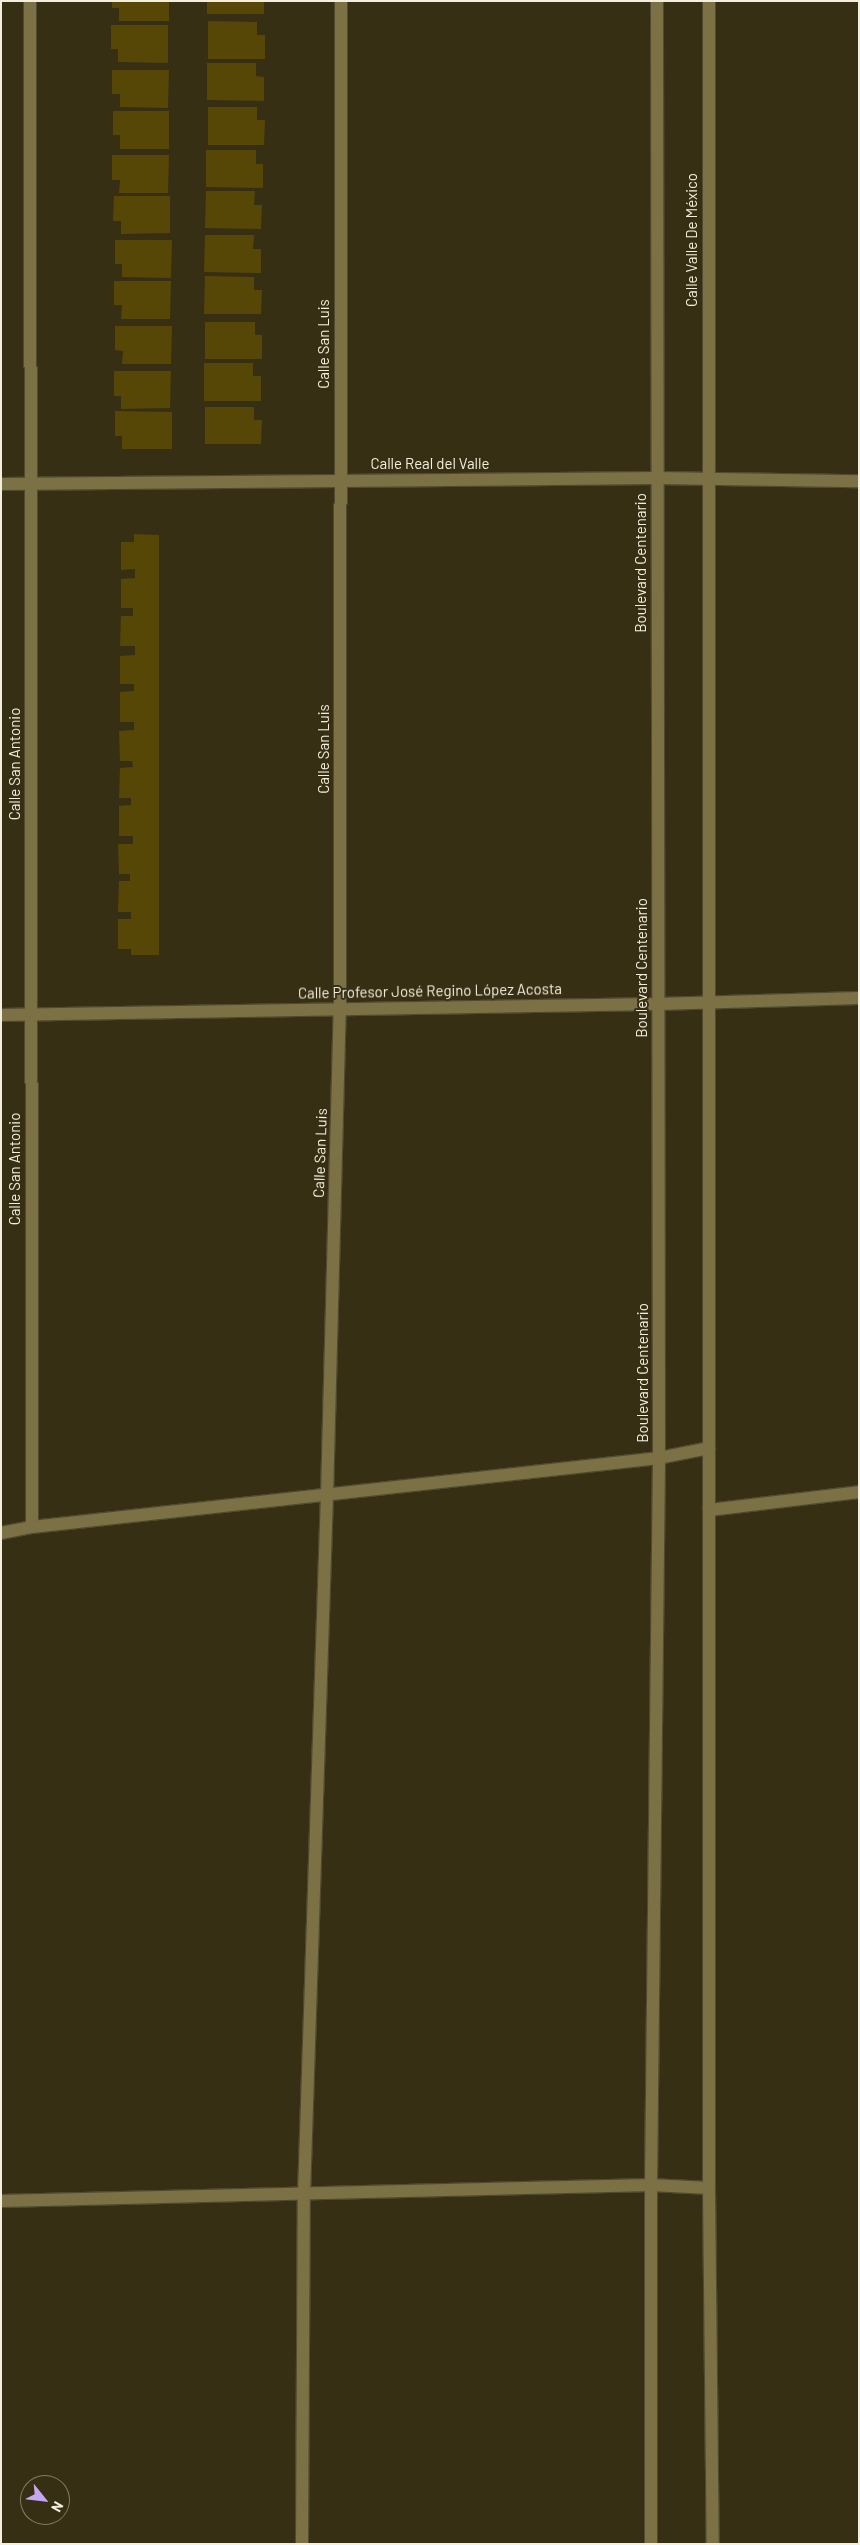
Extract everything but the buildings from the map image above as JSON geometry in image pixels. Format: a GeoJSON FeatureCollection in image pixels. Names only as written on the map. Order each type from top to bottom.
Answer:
{"type":"FeatureCollection","features":[{"type":"Feature","properties":{"kind":"street","name":"Calle San Antonio"},"geometry":{"type":"LineString","coordinates":[[30,1],[32,1527]]}},
{"type":"Feature","properties":{"kind":"street","name":"Calle San Luis"},"geometry":{"type":"LineString","coordinates":[[302,2544],[304,2195],[327,1496],[340,1008],[341,1]]}},
{"type":"Feature","properties":{"kind":"street"},"geometry":{"type":"LineString","coordinates":[[656,1],[657,478]]}},
{"type":"Feature","properties":{"kind":"street","name":"Calle Valle De México"},"geometry":{"type":"LineString","coordinates":[[708,479],[709,1]]}},
{"type":"Feature","properties":{"kind":"street","name":"Calle Real del Valle"},"geometry":{"type":"LineString","coordinates":[[1,484],[657,478],[859,481]]}},
{"type":"Feature","properties":{"kind":"street","name":"Boulevard Centenario"},"geometry":{"type":"LineString","coordinates":[[651,2544],[651,2185],[659,1458],[657,478]]}},
{"type":"Feature","properties":{"kind":"street"},"geometry":{"type":"LineString","coordinates":[[708,479],[709,2188],[713,2544]]}},
{"type":"Feature","properties":{"kind":"street","name":"Calle Profesor José Regino López Acosta"},"geometry":{"type":"LineString","coordinates":[[1,1014],[658,1004],[859,998]]}},
{"type":"Feature","properties":{"kind":"street"},"geometry":{"type":"LineString","coordinates":[[1,1533],[32,1527],[659,1458],[709,1448]]}},
{"type":"Feature","properties":{"kind":"street"},"geometry":{"type":"LineString","coordinates":[[709,1510],[859,1492]]}},
{"type":"Feature","properties":{"kind":"street"},"geometry":{"type":"LineString","coordinates":[[1,2202],[651,2185],[709,2188]]}}]}
